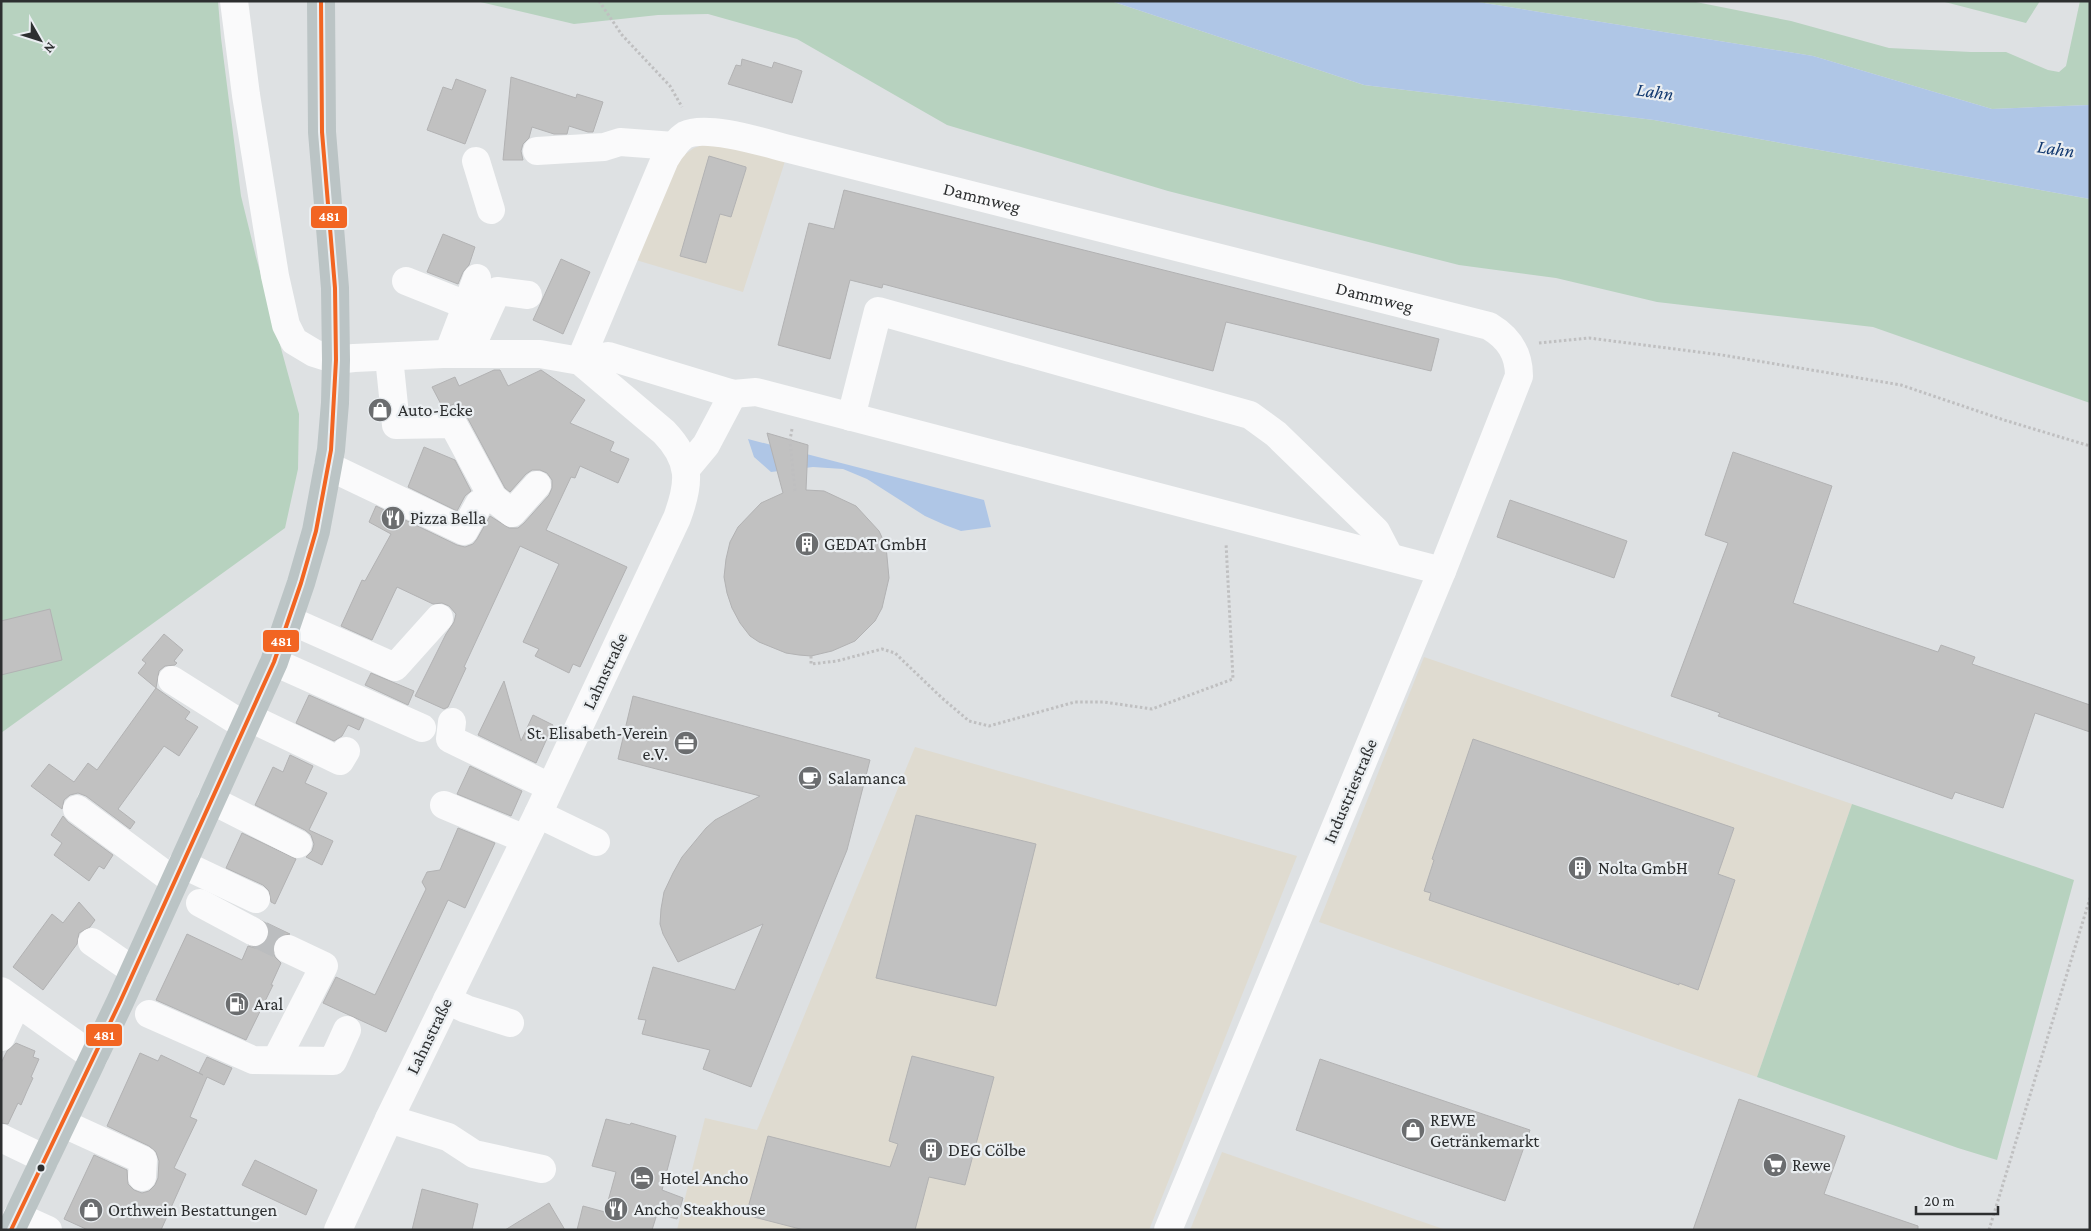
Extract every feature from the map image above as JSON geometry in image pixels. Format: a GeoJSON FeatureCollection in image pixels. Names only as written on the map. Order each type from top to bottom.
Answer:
{"type":"FeatureCollection","features":[{"type":"Feature","properties":{"kind":"main road"},"geometry":{"type":"LineString","coordinates":[[14,1223],[134,972],[274,662],[316,531],[328,466],[335,403],[336,360],[336,288],[322,132],[321,1]]}},
{"type":"Feature","properties":{"kind":"street"},"geometry":{"type":"LineString","coordinates":[[234,1],[260,190],[275,276],[286,325],[294,342],[314,353],[336,360],[389,356],[540,354],[580,361],[608,356],[733,394],[756,392],[1442,571]]}},
{"type":"Feature","properties":{"kind":"street"},"geometry":{"type":"LineString","coordinates":[[580,361],[665,159],[684,136],[697,131]]}},
{"type":"Feature","properties":{"kind":"street","name":"Dammweg"},"geometry":{"type":"LineString","coordinates":[[697,131],[716,132],[790,149],[1489,326],[1507,340],[1514,350]]}},
{"type":"Feature","properties":{"kind":"street"},"geometry":{"type":"LineString","coordinates":[[537,151],[604,146],[620,142],[674,146]]}},
{"type":"Feature","properties":{"kind":"street"},"geometry":{"type":"LineString","coordinates":[[476,161],[491,210]]}},
{"type":"Feature","properties":{"kind":"street"},"geometry":{"type":"LineString","coordinates":[[458,354],[466,306],[477,278]]}},
{"type":"Feature","properties":{"kind":"street"},"geometry":{"type":"LineString","coordinates":[[406,281],[466,306]]}},
{"type":"Feature","properties":{"kind":"street"},"geometry":{"type":"LineString","coordinates":[[458,354],[497,291],[528,295]]}},
{"type":"Feature","properties":{"kind":"street"},"geometry":{"type":"LineString","coordinates":[[851,417],[878,311],[1250,415],[1276,434],[1376,531],[1389,556]]}},
{"type":"Feature","properties":{"kind":"street","name":"Industriestraße"},"geometry":{"type":"LineString","coordinates":[[1168,1230],[1442,571],[1519,376],[1514,350]]}},
{"type":"Feature","properties":{"kind":"street"},"geometry":{"type":"LineString","coordinates":[[389,356],[396,425],[453,424],[493,498],[512,513],[537,485]]}},
{"type":"Feature","properties":{"kind":"street","name":"Lahnstraße"},"geometry":{"type":"LineString","coordinates":[[338,1230],[389,1119],[538,814],[677,518],[686,493],[686,469],[676,444],[580,361]]}},
{"type":"Feature","properties":{"kind":"street"},"geometry":{"type":"LineString","coordinates":[[686,469],[706,445],[733,394]]}},
{"type":"Feature","properties":{"kind":"street"},"geometry":{"type":"LineString","coordinates":[[328,466],[464,531],[480,504]]}},
{"type":"Feature","properties":{"kind":"street"},"geometry":{"type":"LineString","coordinates":[[289,620],[395,667],[439,618]]}},
{"type":"Feature","properties":{"kind":"street"},"geometry":{"type":"LineString","coordinates":[[274,662],[422,728]]}},
{"type":"Feature","properties":{"kind":"street"},"geometry":{"type":"LineString","coordinates":[[172,680],[247,722],[340,761],[346,751]]}},
{"type":"Feature","properties":{"kind":"street"},"geometry":{"type":"LineString","coordinates":[[452,722],[450,739],[550,786]]}},
{"type":"Feature","properties":{"kind":"street"},"geometry":{"type":"LineString","coordinates":[[213,795],[300,838]]}},
{"type":"Feature","properties":{"kind":"street"},"geometry":{"type":"LineString","coordinates":[[444,805],[525,839]]}},
{"type":"Feature","properties":{"kind":"street"},"geometry":{"type":"LineString","coordinates":[[77,809],[178,872],[256,900]]}},
{"type":"Feature","properties":{"kind":"street"},"geometry":{"type":"LineString","coordinates":[[538,814],[596,842]]}},
{"type":"Feature","properties":{"kind":"street"},"geometry":{"type":"LineString","coordinates":[[200,903],[254,932]]}},
{"type":"Feature","properties":{"kind":"street"},"geometry":{"type":"LineString","coordinates":[[92,942],[134,972]]}},
{"type":"Feature","properties":{"kind":"street"},"geometry":{"type":"LineString","coordinates":[[276,1060],[324,966],[288,949]]}},
{"type":"Feature","properties":{"kind":"street"},"geometry":{"type":"LineString","coordinates":[[1,1037],[9,997],[94,1057]]}},
{"type":"Feature","properties":{"kind":"street"},"geometry":{"type":"LineString","coordinates":[[447,1000],[466,1009],[510,1023]]}},
{"type":"Feature","properties":{"kind":"street"},"geometry":{"type":"LineString","coordinates":[[149,1014],[253,1060],[333,1060],[347,1030]]}},
{"type":"Feature","properties":{"kind":"street"},"geometry":{"type":"LineString","coordinates":[[389,1119],[448,1137],[474,1154],[542,1169]]}},
{"type":"Feature","properties":{"kind":"street"},"geometry":{"type":"LineString","coordinates":[[62,1122],[143,1160],[142,1177]]}},
{"type":"Feature","properties":{"kind":"street"},"geometry":{"type":"LineString","coordinates":[[1,1138],[44,1159]]}},
{"type":"Feature","properties":{"kind":"street"},"geometry":{"type":"LineString","coordinates":[[14,1223],[48,1230]]}},
{"type":"Feature","properties":{"kind":"path"},"geometry":{"type":"LineString","coordinates":[[599,1],[622,35],[670,86],[697,131]]}},
{"type":"Feature","properties":{"kind":"path"},"geometry":{"type":"LineString","coordinates":[[1514,350],[1540,342],[1589,338],[1722,355],[1901,385],[2004,420],[2090,446]]}},
{"type":"Feature","properties":{"kind":"path"},"geometry":{"type":"LineString","coordinates":[[790,440],[795,491]]}},
{"type":"Feature","properties":{"kind":"path"},"geometry":{"type":"LineString","coordinates":[[811,656],[811,664],[836,661],[882,649],[895,653],[969,721],[989,726],[1074,702],[1104,702],[1152,710],[1233,679],[1226,538]]}},
{"type":"Feature","properties":{"kind":"path"},"geometry":{"type":"LineString","coordinates":[[1989,1230],[2090,898]]}},
{"type":"Feature","properties":{"kind":"shaded area"},"geometry":{"type":"Polygon","coordinates":[[[713,141],[786,158],[743,292],[636,260],[677,160],[694,148],[713,141]]]}},
{"type":"Feature","properties":{"kind":"shaded area"},"geometry":{"type":"Polygon","coordinates":[[[1424,657],[1852,804],[1757,1077],[1319,922],[1424,657]]]}},
{"type":"Feature","properties":{"kind":"shaded area"},"geometry":{"type":"Polygon","coordinates":[[[915,747],[1297,856],[1149,1230],[677,1230],[705,1118],[757,1130],[915,747]]]}},
{"type":"Feature","properties":{"kind":"shaded area"},"geometry":{"type":"Polygon","coordinates":[[[1222,1152],[1446,1230],[1190,1230],[1222,1152]]]}},
{"type":"Feature","properties":{"kind":"green space"},"geometry":{"type":"Polygon","coordinates":[[[1,1],[218,1],[241,196],[299,414],[298,469],[285,528],[1,733],[1,1]]]}},
{"type":"Feature","properties":{"kind":"green space"},"geometry":{"type":"Polygon","coordinates":[[[476,1],[1111,1],[1364,85],[1654,120],[2090,199],[2090,403],[1873,327],[1657,302],[1556,278],[1459,265],[1168,191],[947,125],[797,39],[708,14],[658,15],[574,24],[476,1]]]}},
{"type":"Feature","properties":{"kind":"green space"},"geometry":{"type":"Polygon","coordinates":[[[1472,1],[1691,1],[1791,21],[1889,48],[2006,52],[2048,70],[2059,72],[2066,66],[2080,1],[2090,1],[2090,105],[1992,109],[1813,56],[1472,1]]]}},
{"type":"Feature","properties":{"kind":"green space"},"geometry":{"type":"Polygon","coordinates":[[[1941,1],[2040,1],[2026,23],[1941,1]]]}},
{"type":"Feature","properties":{"kind":"green space"},"geometry":{"type":"Polygon","coordinates":[[[1852,804],[2074,880],[1997,1160],[1757,1077],[1852,804]]]}},
{"type":"Feature","properties":{"kind":"water","name":"Lahn"},"geometry":{"type":"Polygon","coordinates":[[[1111,1],[1472,1],[1813,56],[1992,109],[2090,105],[2090,199],[1654,120],[1364,85],[1111,1]]]}},
{"type":"Feature","properties":{"kind":"water"},"geometry":{"type":"Polygon","coordinates":[[[748,439],[984,500],[991,527],[961,531],[945,525],[925,516],[867,479],[843,469],[813,467],[771,472],[754,457],[748,439]]]}},
{"type":"Feature","properties":{"kind":"building"},"geometry":{"type":"Polygon","coordinates":[[[742,59],[772,68],[774,62],[802,71],[792,103],[728,84],[736,65],[741,66],[742,59]]]}},
{"type":"Feature","properties":{"kind":"building"},"geometry":{"type":"Polygon","coordinates":[[[511,77],[576,98],[577,94],[603,102],[593,132],[569,126],[567,134],[554,134],[532,127],[529,138],[523,144],[521,151],[523,160],[503,160],[511,77]]]}},
{"type":"Feature","properties":{"kind":"building"},"geometry":{"type":"Polygon","coordinates":[[[456,79],[486,90],[465,144],[427,130],[443,87],[452,90],[456,79]]]}},
{"type":"Feature","properties":{"kind":"building"},"geometry":{"type":"Polygon","coordinates":[[[709,156],[746,167],[746,169],[731,217],[720,214],[706,263],[680,256],[709,156]]]}},
{"type":"Feature","properties":{"kind":"building"},"geometry":{"type":"Polygon","coordinates":[[[844,190],[1439,339],[1431,371],[1226,322],[1213,371],[883,284],[882,288],[850,280],[830,359],[778,345],[809,223],[834,229],[844,190]]]}},
{"type":"Feature","properties":{"kind":"building"},"geometry":{"type":"Polygon","coordinates":[[[443,234],[475,247],[469,265],[463,272],[458,284],[427,272],[443,234]]]}},
{"type":"Feature","properties":{"kind":"building"},"geometry":{"type":"Polygon","coordinates":[[[561,259],[590,272],[563,334],[533,320],[561,259]]]}},
{"type":"Feature","properties":{"kind":"building"},"geometry":{"type":"Polygon","coordinates":[[[494,370],[500,370],[508,386],[541,370],[585,400],[570,423],[614,442],[610,451],[629,459],[618,483],[580,466],[575,478],[571,477],[546,530],[627,567],[580,667],[573,664],[569,673],[535,656],[539,649],[523,642],[559,564],[520,546],[464,667],[466,668],[448,707],[444,709],[415,696],[454,622],[456,614],[449,606],[442,603],[433,604],[397,587],[372,640],[341,626],[362,580],[365,581],[391,534],[369,522],[376,506],[457,545],[465,547],[473,544],[490,516],[509,528],[518,528],[549,495],[552,488],[552,480],[547,473],[540,470],[532,470],[526,474],[510,492],[505,488],[467,417],[454,404],[443,408],[432,387],[455,377],[459,386],[494,370]]]}},
{"type":"Feature","properties":{"kind":"building","name":"GEDAT GmbH"},"geometry":{"type":"Polygon","coordinates":[[[767,433],[808,445],[806,490],[824,491],[856,506],[879,531],[886,546],[889,578],[882,608],[875,621],[855,641],[832,651],[811,656],[799,655],[786,653],[759,642],[750,636],[740,623],[727,593],[724,577],[726,559],[730,542],[738,527],[761,503],[783,493],[767,433]]]}},
{"type":"Feature","properties":{"kind":"building"},"geometry":{"type":"Polygon","coordinates":[[[424,447],[455,460],[471,491],[465,496],[457,511],[408,487],[424,447]]]}},
{"type":"Feature","properties":{"kind":"building"},"geometry":{"type":"Polygon","coordinates":[[[1733,452],[1832,486],[1793,603],[1938,652],[1941,645],[1975,657],[1972,664],[2090,705],[2090,732],[2035,713],[2003,808],[1955,792],[1952,799],[1718,716],[1720,713],[1671,696],[1728,543],[1705,535],[1733,452]]]}},
{"type":"Feature","properties":{"kind":"building"},"geometry":{"type":"Polygon","coordinates":[[[1510,500],[1627,541],[1614,578],[1497,537],[1510,500]]]}},
{"type":"Feature","properties":{"kind":"building"},"geometry":{"type":"Polygon","coordinates":[[[50,609],[62,660],[1,675],[1,621],[50,609]]]}},
{"type":"Feature","properties":{"kind":"building"},"geometry":{"type":"Polygon","coordinates":[[[164,634],[183,650],[174,661],[177,663],[175,665],[165,666],[159,671],[156,688],[138,673],[146,663],[142,660],[164,634]]]}},
{"type":"Feature","properties":{"kind":"building"},"geometry":{"type":"Polygon","coordinates":[[[371,673],[414,691],[408,705],[365,685],[371,673]]]}},
{"type":"Feature","properties":{"kind":"building"},"geometry":{"type":"Polygon","coordinates":[[[504,681],[521,741],[533,715],[553,725],[536,763],[478,735],[504,681]]]}},
{"type":"Feature","properties":{"kind":"building"},"geometry":{"type":"Polygon","coordinates":[[[156,688],[190,712],[185,719],[198,727],[179,756],[164,746],[118,809],[135,822],[130,829],[86,796],[78,793],[70,795],[64,800],[62,809],[31,786],[49,764],[74,782],[88,763],[97,770],[156,688]]]}},
{"type":"Feature","properties":{"kind":"building"},"geometry":{"type":"Polygon","coordinates":[[[309,695],[364,719],[359,730],[348,725],[342,736],[334,741],[296,723],[309,695]]]}},
{"type":"Feature","properties":{"kind":"building"},"geometry":{"type":"Polygon","coordinates":[[[633,696],[870,760],[847,850],[751,1087],[703,1069],[710,1050],[642,1034],[646,1020],[638,1019],[653,967],[735,990],[763,924],[678,962],[663,934],[660,924],[661,909],[664,892],[673,873],[682,857],[706,828],[715,820],[760,796],[618,759],[633,696]]]}},
{"type":"Feature","properties":{"kind":"building","name":"Nolta GmbH"},"geometry":{"type":"Polygon","coordinates":[[[1473,739],[1734,828],[1718,874],[1735,880],[1698,990],[1429,900],[1431,893],[1424,891],[1434,860],[1432,859],[1473,739]]]}},
{"type":"Feature","properties":{"kind":"building"},"geometry":{"type":"Polygon","coordinates":[[[290,755],[313,766],[305,783],[327,793],[309,830],[333,841],[322,865],[306,857],[312,851],[314,844],[311,835],[305,830],[255,805],[273,767],[283,772],[290,755]]]}},
{"type":"Feature","properties":{"kind":"building"},"geometry":{"type":"Polygon","coordinates":[[[470,766],[522,791],[511,816],[457,794],[470,766]]]}},
{"type":"Feature","properties":{"kind":"building"},"geometry":{"type":"Polygon","coordinates":[[[916,815],[1036,844],[996,1006],[876,978],[916,815]]]}},
{"type":"Feature","properties":{"kind":"building"},"geometry":{"type":"Polygon","coordinates":[[[63,816],[68,822],[113,855],[104,869],[99,866],[89,881],[54,855],[62,843],[51,835],[63,816]]]}},
{"type":"Feature","properties":{"kind":"building"},"geometry":{"type":"Polygon","coordinates":[[[458,828],[495,843],[465,908],[448,900],[386,1032],[323,1003],[336,977],[375,995],[426,889],[422,882],[427,872],[440,870],[458,828]]]}},
{"type":"Feature","properties":{"kind":"building"},"geometry":{"type":"Polygon","coordinates":[[[242,833],[296,859],[275,904],[271,902],[269,891],[263,885],[226,868],[242,833]]]}},
{"type":"Feature","properties":{"kind":"building"},"geometry":{"type":"Polygon","coordinates":[[[79,902],[95,920],[90,927],[79,933],[77,944],[43,990],[13,967],[52,914],[63,923],[79,902]]]}},
{"type":"Feature","properties":{"kind":"building"},"geometry":{"type":"Polygon","coordinates":[[[267,923],[290,934],[280,936],[274,943],[272,950],[275,957],[281,963],[271,985],[273,985],[246,1040],[156,1000],[187,934],[242,960],[248,946],[255,948],[267,940],[270,931],[267,923]]]}},
{"type":"Feature","properties":{"kind":"building"},"geometry":{"type":"Polygon","coordinates":[[[16,1043],[35,1051],[33,1057],[39,1059],[21,1105],[18,1103],[8,1124],[1,1123],[1,1063],[7,1051],[16,1043]]]}},
{"type":"Feature","properties":{"kind":"building"},"geometry":{"type":"Polygon","coordinates":[[[140,1053],[158,1061],[161,1055],[203,1075],[199,1073],[207,1057],[232,1068],[224,1085],[207,1077],[190,1117],[197,1120],[174,1168],[186,1174],[161,1230],[88,1230],[64,1219],[94,1155],[127,1170],[128,1184],[134,1190],[142,1193],[149,1191],[155,1185],[158,1178],[159,1161],[156,1152],[149,1146],[107,1126],[140,1053]]]}},
{"type":"Feature","properties":{"kind":"building","name":"DEG Cölbe"},"geometry":{"type":"Polygon","coordinates":[[[912,1056],[994,1077],[965,1185],[929,1177],[915,1230],[804,1230],[746,1215],[768,1136],[890,1167],[898,1144],[889,1141],[912,1056]]]}},
{"type":"Feature","properties":{"kind":"building","name":"REWE Getränkemarkt"},"geometry":{"type":"Polygon","coordinates":[[[1320,1059],[1530,1130],[1505,1201],[1296,1130],[1320,1059]]]}},
{"type":"Feature","properties":{"kind":"building","name":"Rewe"},"geometry":{"type":"Polygon","coordinates":[[[1739,1099],[1845,1136],[1824,1194],[1918,1226],[1918,1230],[1693,1230],[1739,1099]]]}},
{"type":"Feature","properties":{"kind":"building","name":"Hotel Ancho"},"geometry":{"type":"Polygon","coordinates":[[[606,1119],[630,1125],[631,1123],[676,1136],[662,1190],[683,1198],[677,1219],[657,1214],[652,1230],[577,1230],[583,1206],[605,1212],[616,1172],[592,1166],[606,1119]]]}},
{"type":"Feature","properties":{"kind":"building"},"geometry":{"type":"Polygon","coordinates":[[[255,1160],[317,1190],[306,1215],[242,1185],[255,1160]]]}},
{"type":"Feature","properties":{"kind":"building"},"geometry":{"type":"Polygon","coordinates":[[[422,1189],[478,1204],[472,1230],[412,1230],[422,1189]]]}},
{"type":"Feature","properties":{"kind":"building"},"geometry":{"type":"Polygon","coordinates":[[[549,1203],[565,1230],[505,1230],[549,1203]]]}},
{"type":"Feature","properties":{"kind":"tunnel"},"geometry":{"type":"LineString","coordinates":[[254,932],[288,949]]}},
{"type":"Feature","properties":{"kind":"transit line","name":"481"},"geometry":{"type":"LineString","coordinates":[[11,1230],[120,1002],[274,662],[301,583],[316,531],[331,450],[336,360],[335,288],[322,132],[321,1]]}},
{"type":"Feature","properties":{"kind":"place","name":"Auto-Ecke"},"geometry":{"type":"Point","coordinates":[380,410]}},
{"type":"Feature","properties":{"kind":"place","name":"Pizza Bella"},"geometry":{"type":"Point","coordinates":[393,518]}},
{"type":"Feature","properties":{"kind":"place","name":"GEDAT GmbH"},"geometry":{"type":"Point","coordinates":[807,544]}},
{"type":"Feature","properties":{"kind":"place","name":"St. Elisabeth-Verein e.V."},"geometry":{"type":"Point","coordinates":[686,743]}},
{"type":"Feature","properties":{"kind":"place","name":"Salamanca"},"geometry":{"type":"Point","coordinates":[810,778]}},
{"type":"Feature","properties":{"kind":"place","name":"Nolta GmbH"},"geometry":{"type":"Point","coordinates":[1580,868]}},
{"type":"Feature","properties":{"kind":"place","name":"Aral"},"geometry":{"type":"Point","coordinates":[237,1004]}},
{"type":"Feature","properties":{"kind":"place","name":"REWE Getränkemarkt"},"geometry":{"type":"Point","coordinates":[1413,1130]}},
{"type":"Feature","properties":{"kind":"place","name":"DEG Cölbe"},"geometry":{"type":"Point","coordinates":[931,1150]}},
{"type":"Feature","properties":{"kind":"place","name":"Rewe"},"geometry":{"type":"Point","coordinates":[1775,1165]}},
{"type":"Feature","properties":{"kind":"place","name":"Hotel Ancho"},"geometry":{"type":"Point","coordinates":[642,1178]}},
{"type":"Feature","properties":{"kind":"place","name":"Ancho Steakhouse"},"geometry":{"type":"Point","coordinates":[616,1209]}},
{"type":"Feature","properties":{"kind":"place","name":"Orthwein Bestattungen"},"geometry":{"type":"Point","coordinates":[91,1210]}}]}
